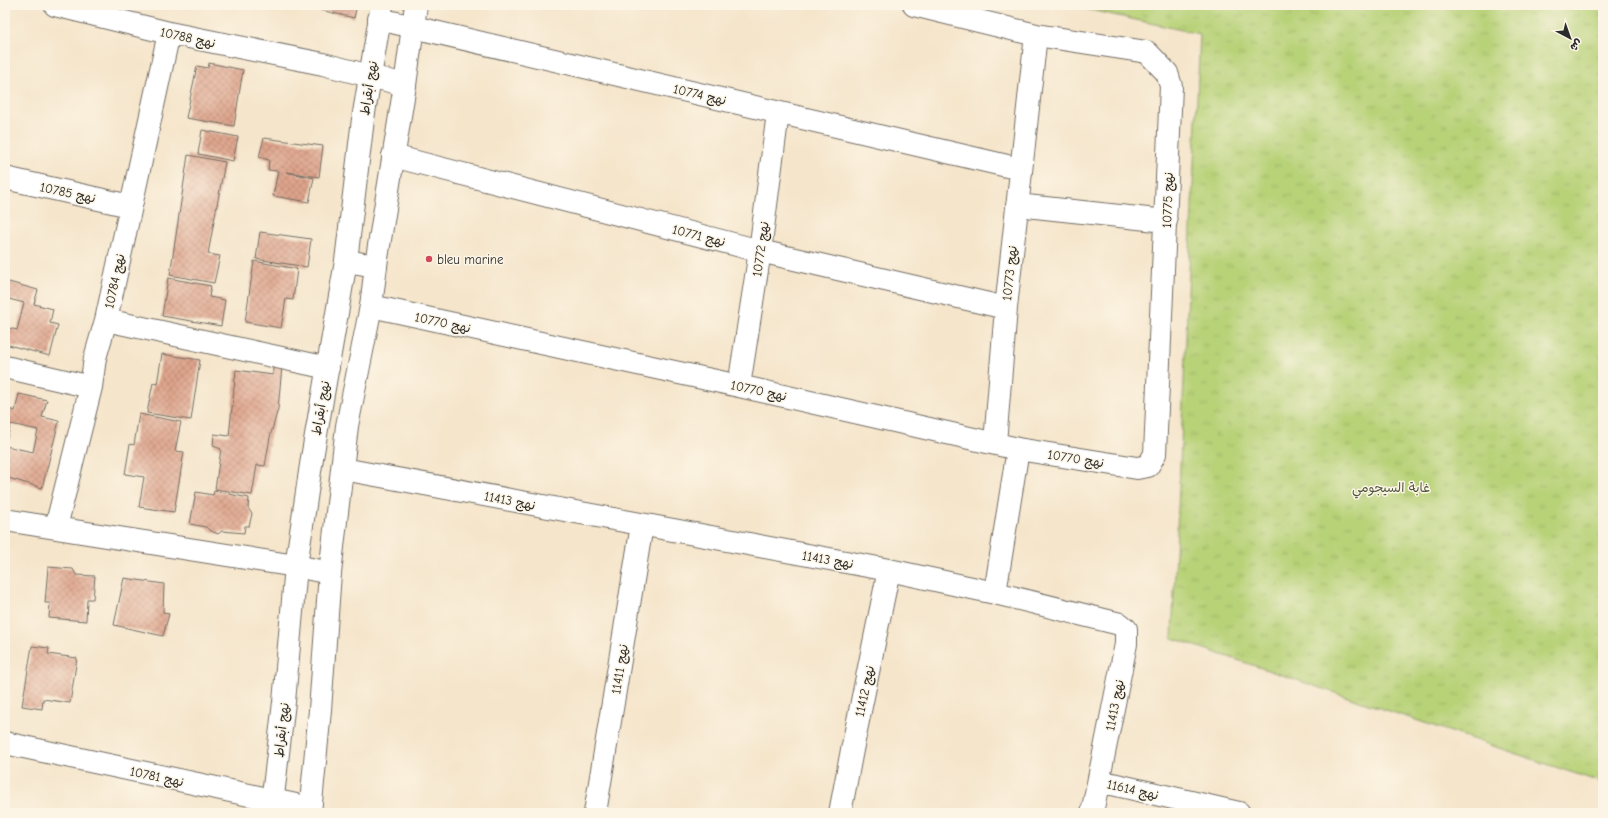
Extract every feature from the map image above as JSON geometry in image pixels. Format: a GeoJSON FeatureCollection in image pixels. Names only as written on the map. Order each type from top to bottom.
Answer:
{"type":"FeatureCollection","features":[{"type":"Feature","properties":{"kind":"street","name":"نهج 10788"},"geometry":{"type":"LineString","coordinates":[[55,5],[106,11],[169,34],[323,64],[405,85]]}},
{"type":"Feature","properties":{"kind":"street","name":"نهج 10775"},"geometry":{"type":"LineString","coordinates":[[914,5],[1036,35],[1146,52],[1167,73],[1171,86],[1155,454],[1148,466]]}},
{"type":"Feature","properties":{"kind":"street","name":"نهج 10774"},"geometry":{"type":"LineString","coordinates":[[380,12],[415,15],[778,113],[1020,169]]}},
{"type":"Feature","properties":{"kind":"street","name":"نهج أبقراط"},"geometry":{"type":"LineString","coordinates":[[272,807],[284,702],[296,566],[312,458],[346,261],[369,76],[380,12]]}},
{"type":"Feature","properties":{"kind":"street"},"geometry":{"type":"LineString","coordinates":[[310,810],[330,573],[347,426],[371,306],[415,15]]}},
{"type":"Feature","properties":{"kind":"street","name":"نهج 10784"},"geometry":{"type":"LineString","coordinates":[[56,527],[91,387],[95,358],[106,320],[169,34]]}},
{"type":"Feature","properties":{"kind":"street","name":"نهج 10773"},"geometry":{"type":"LineString","coordinates":[[994,443],[1020,169],[1029,104],[1036,35]]}},
{"type":"Feature","properties":{"kind":"street","name":"نهج 10772"},"geometry":{"type":"LineString","coordinates":[[739,386],[760,251],[778,113]]}},
{"type":"Feature","properties":{"kind":"street","name":"نهج 10771"},"geometry":{"type":"LineString","coordinates":[[393,156],[760,251],[1006,308]]}},
{"type":"Feature","properties":{"kind":"street","name":"نهج 10785"},"geometry":{"type":"LineString","coordinates":[[5,178],[130,206]]}},
{"type":"Feature","properties":{"kind":"street"},"geometry":{"type":"LineString","coordinates":[[1017,205],[1166,222]]}},
{"type":"Feature","properties":{"kind":"street"},"geometry":{"type":"LineString","coordinates":[[346,261],[376,266]]}},
{"type":"Feature","properties":{"kind":"street","name":"نهج 10770"},"geometry":{"type":"LineString","coordinates":[[371,306],[739,386],[1018,449],[1137,468],[1148,466]]}},
{"type":"Feature","properties":{"kind":"street"},"geometry":{"type":"LineString","coordinates":[[106,320],[328,368]]}},
{"type":"Feature","properties":{"kind":"street"},"geometry":{"type":"LineString","coordinates":[[5,367],[91,387]]}},
{"type":"Feature","properties":{"kind":"street"},"geometry":{"type":"LineString","coordinates":[[995,593],[1018,449]]}},
{"type":"Feature","properties":{"kind":"street","name":"نهج 11413"},"geometry":{"type":"LineString","coordinates":[[343,469],[889,570],[995,593],[1120,624],[1126,630],[1126,644],[1092,813]]}},
{"type":"Feature","properties":{"kind":"street"},"geometry":{"type":"LineString","coordinates":[[5,520],[296,566],[330,573]]}},
{"type":"Feature","properties":{"kind":"street","name":"نهج 11411"},"geometry":{"type":"LineString","coordinates":[[595,813],[642,525]]}},
{"type":"Feature","properties":{"kind":"street","name":"نهج 11412"},"geometry":{"type":"LineString","coordinates":[[840,813],[889,570]]}},
{"type":"Feature","properties":{"kind":"street","name":"نهج 10781"},"geometry":{"type":"LineString","coordinates":[[5,743],[272,807],[310,810]]}},
{"type":"Feature","properties":{"kind":"street","name":"نهج 11614"},"geometry":{"type":"LineString","coordinates":[[1099,781],[1238,813]]}},
{"type":"Feature","properties":{"kind":"green space","name":"غابة السيجومي"},"geometry":{"type":"Polygon","coordinates":[[[1068,5],[1603,5],[1603,783],[1172,638],[1200,34],[1068,5]]]}},
{"type":"Feature","properties":{"kind":"building"},"geometry":{"type":"Polygon","coordinates":[[[309,5],[357,5],[354,18],[308,7],[309,5]]]}},
{"type":"Feature","properties":{"kind":"building"},"geometry":{"type":"Polygon","coordinates":[[[209,63],[243,70],[234,126],[186,118],[197,66],[208,68],[209,63]]]}},
{"type":"Feature","properties":{"kind":"building"},"geometry":{"type":"Polygon","coordinates":[[[202,130],[238,137],[233,161],[198,154],[202,130]]]}},
{"type":"Feature","properties":{"kind":"building"},"geometry":{"type":"Polygon","coordinates":[[[264,138],[323,146],[319,177],[286,172],[314,178],[309,202],[273,196],[278,171],[268,170],[269,160],[259,157],[264,138]]]}},
{"type":"Feature","properties":{"kind":"building"},"geometry":{"type":"Polygon","coordinates":[[[188,155],[225,162],[208,254],[220,256],[214,283],[170,275],[188,155]]]}},
{"type":"Feature","properties":{"kind":"building"},"geometry":{"type":"Polygon","coordinates":[[[260,232],[311,239],[307,267],[256,259],[260,232]]]}},
{"type":"Feature","properties":{"kind":"building"},"geometry":{"type":"Polygon","coordinates":[[[254,261],[297,269],[293,300],[286,299],[281,328],[245,322],[254,261]]]}},
{"type":"Feature","properties":{"kind":"building"},"geometry":{"type":"Polygon","coordinates":[[[168,278],[211,286],[209,297],[225,300],[221,326],[162,316],[168,278]]]}},
{"type":"Feature","properties":{"kind":"building"},"geometry":{"type":"Polygon","coordinates":[[[5,281],[38,290],[34,304],[53,309],[50,323],[58,325],[50,356],[5,344],[5,327],[17,330],[24,303],[5,298],[5,281]]]}},
{"type":"Feature","properties":{"kind":"building"},"geometry":{"type":"Polygon","coordinates":[[[162,354],[200,360],[191,420],[147,413],[153,383],[157,384],[162,354]]]}},
{"type":"Feature","properties":{"kind":"building"},"geometry":{"type":"Polygon","coordinates":[[[273,365],[282,366],[278,409],[270,437],[265,466],[257,465],[252,495],[215,489],[221,449],[213,446],[214,434],[229,436],[236,370],[273,375],[273,365]]]}},
{"type":"Feature","properties":{"kind":"building"},"geometry":{"type":"Polygon","coordinates":[[[19,394],[47,400],[42,417],[59,421],[42,488],[5,477],[5,446],[33,452],[38,430],[11,424],[5,445],[5,408],[15,411],[19,394]]]}},
{"type":"Feature","properties":{"kind":"building"},"geometry":{"type":"Polygon","coordinates":[[[139,414],[181,422],[175,451],[184,452],[174,512],[139,507],[144,477],[125,474],[130,444],[134,445],[139,414]]]}},
{"type":"Feature","properties":{"kind":"building"},"geometry":{"type":"Polygon","coordinates":[[[214,491],[249,498],[248,508],[252,514],[249,526],[245,526],[244,533],[222,531],[218,534],[206,527],[190,524],[196,492],[213,495],[214,491]]]}},
{"type":"Feature","properties":{"kind":"building"},"geometry":{"type":"Polygon","coordinates":[[[48,567],[73,569],[76,575],[95,576],[93,599],[87,599],[86,621],[49,618],[50,603],[45,603],[48,567]]]}},
{"type":"Feature","properties":{"kind":"building"},"geometry":{"type":"Polygon","coordinates":[[[124,578],[164,584],[163,612],[169,614],[163,636],[114,625],[124,578]]]}},
{"type":"Feature","properties":{"kind":"building"},"geometry":{"type":"Polygon","coordinates":[[[32,646],[49,648],[48,654],[77,658],[70,703],[43,699],[42,709],[22,706],[32,646]]]}},
{"type":"Feature","properties":{"kind":"place","name":"bleu marine"},"geometry":{"type":"Point","coordinates":[429,259]}}]}
